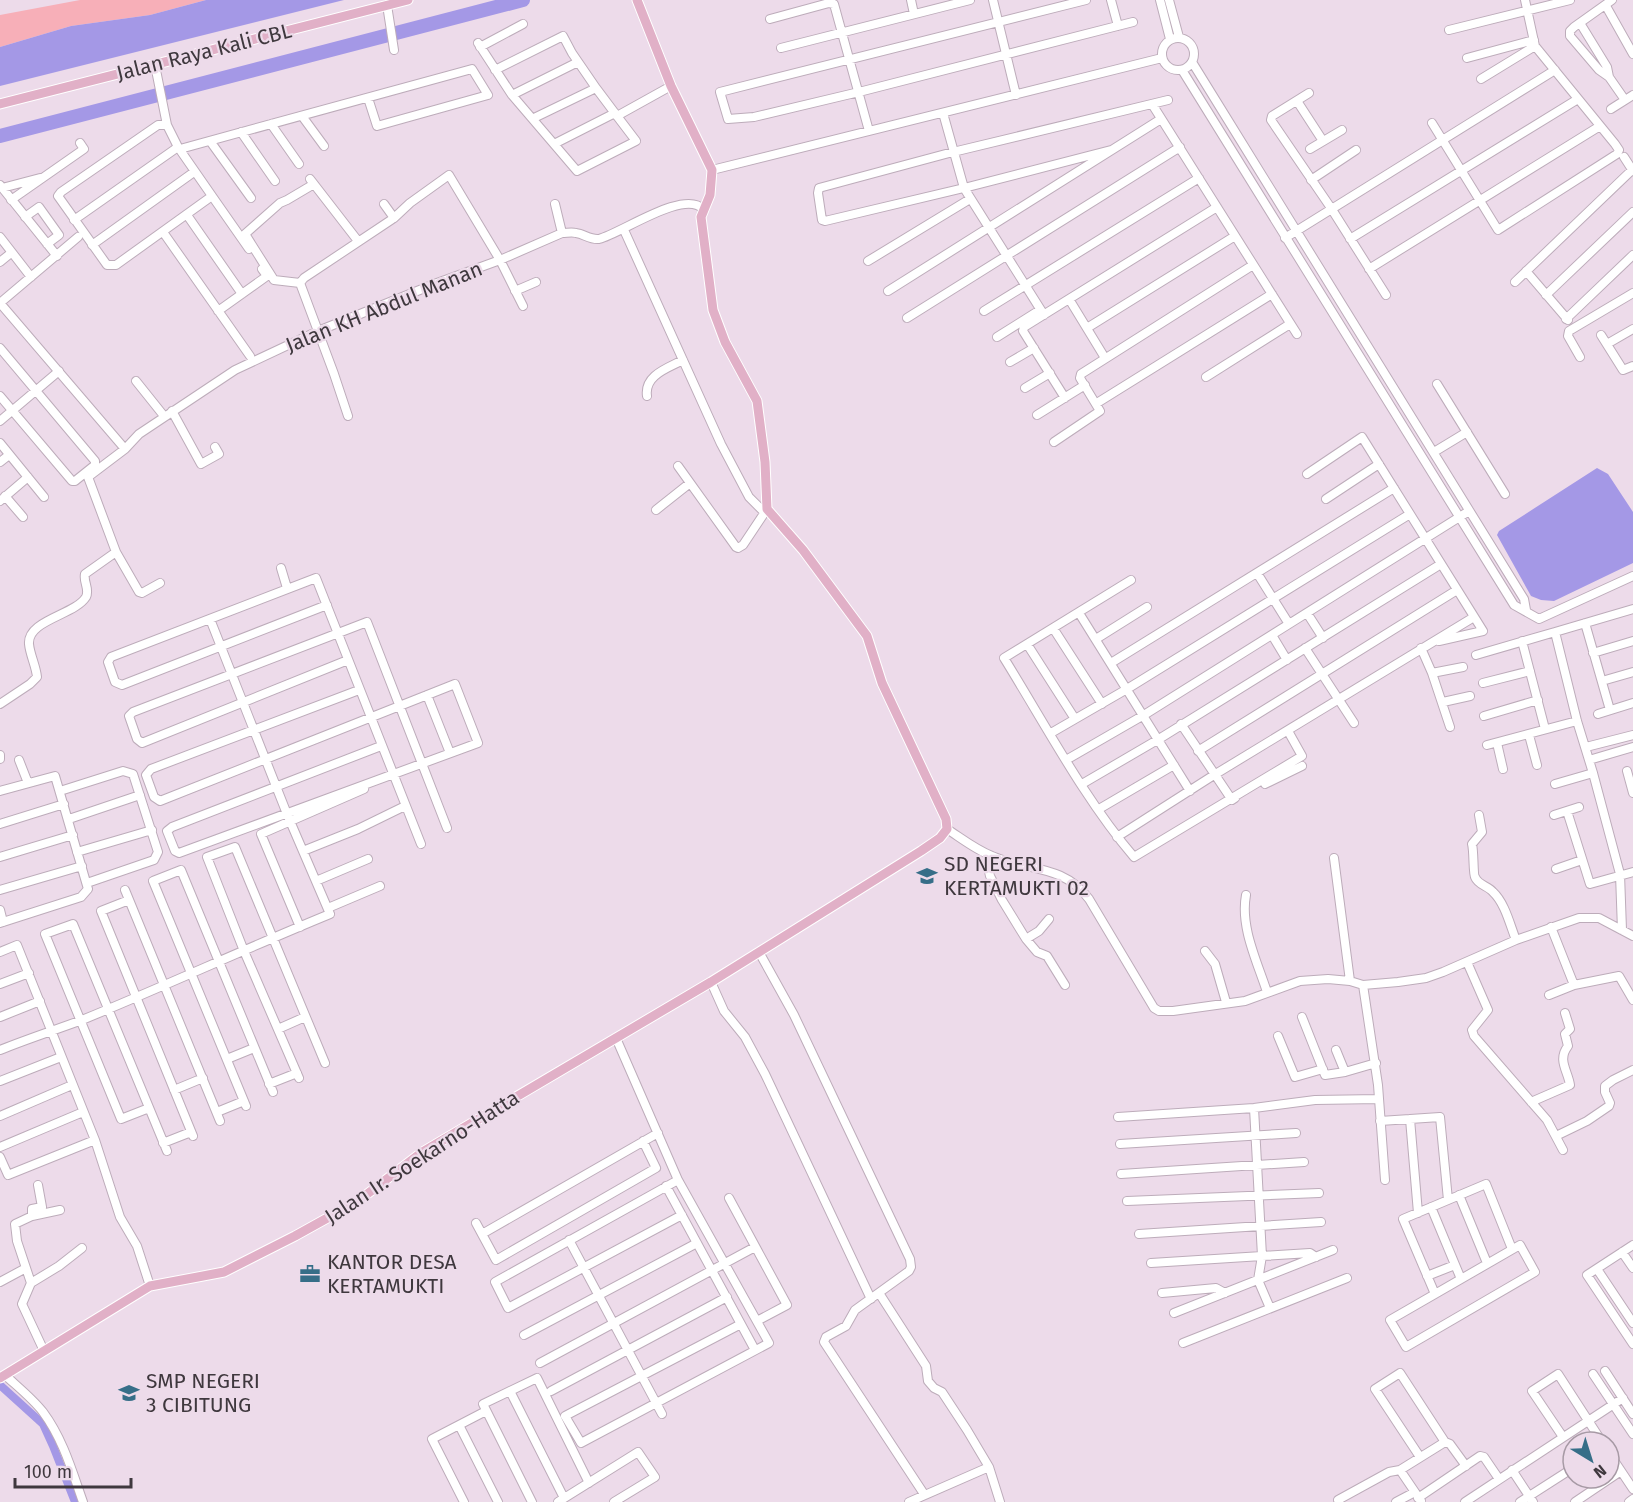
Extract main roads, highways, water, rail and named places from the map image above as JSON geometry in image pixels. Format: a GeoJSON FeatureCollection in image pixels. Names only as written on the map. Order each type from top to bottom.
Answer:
{"type":"FeatureCollection","features":[{"type":"Feature","properties":{"kind":"main road","name":"Jalan Raya Kali CBL"},"geometry":{"type":"LineString","coordinates":[[0,104],[408,0]]}},
{"type":"Feature","properties":{"kind":"main road","name":"Jalan Ir. Soekarno-Hatta"},"geometry":{"type":"LineString","coordinates":[[3,1377],[150,1286],[224,1272],[295,1236],[369,1194],[421,1153],[711,982],[873,882],[940,838],[947,829],[946,819],[882,683],[867,636],[803,550],[767,511],[759,407],[718,327],[713,310],[701,217],[710,195],[712,170],[671,86],[637,0]]}},
{"type":"Feature","properties":{"kind":"waterway"},"geometry":{"type":"LineString","coordinates":[[0,136],[523,0]]}},
{"type":"Feature","properties":{"kind":"waterway"},"geometry":{"type":"LineString","coordinates":[[0,1385],[43,1424],[75,1502]]}},
{"type":"Feature","properties":{"kind":"place","name":"SD NEGERI KERTAMUKTI 02"},"geometry":{"type":"Point","coordinates":[927,876]}},
{"type":"Feature","properties":{"kind":"place","name":"KANTOR DESA KERTAMUKTI"},"geometry":{"type":"Point","coordinates":[310,1274]}},
{"type":"Feature","properties":{"kind":"place","name":"SMP NEGERI 3 CIBITUNG"},"geometry":{"type":"Point","coordinates":[129,1393]}}]}
